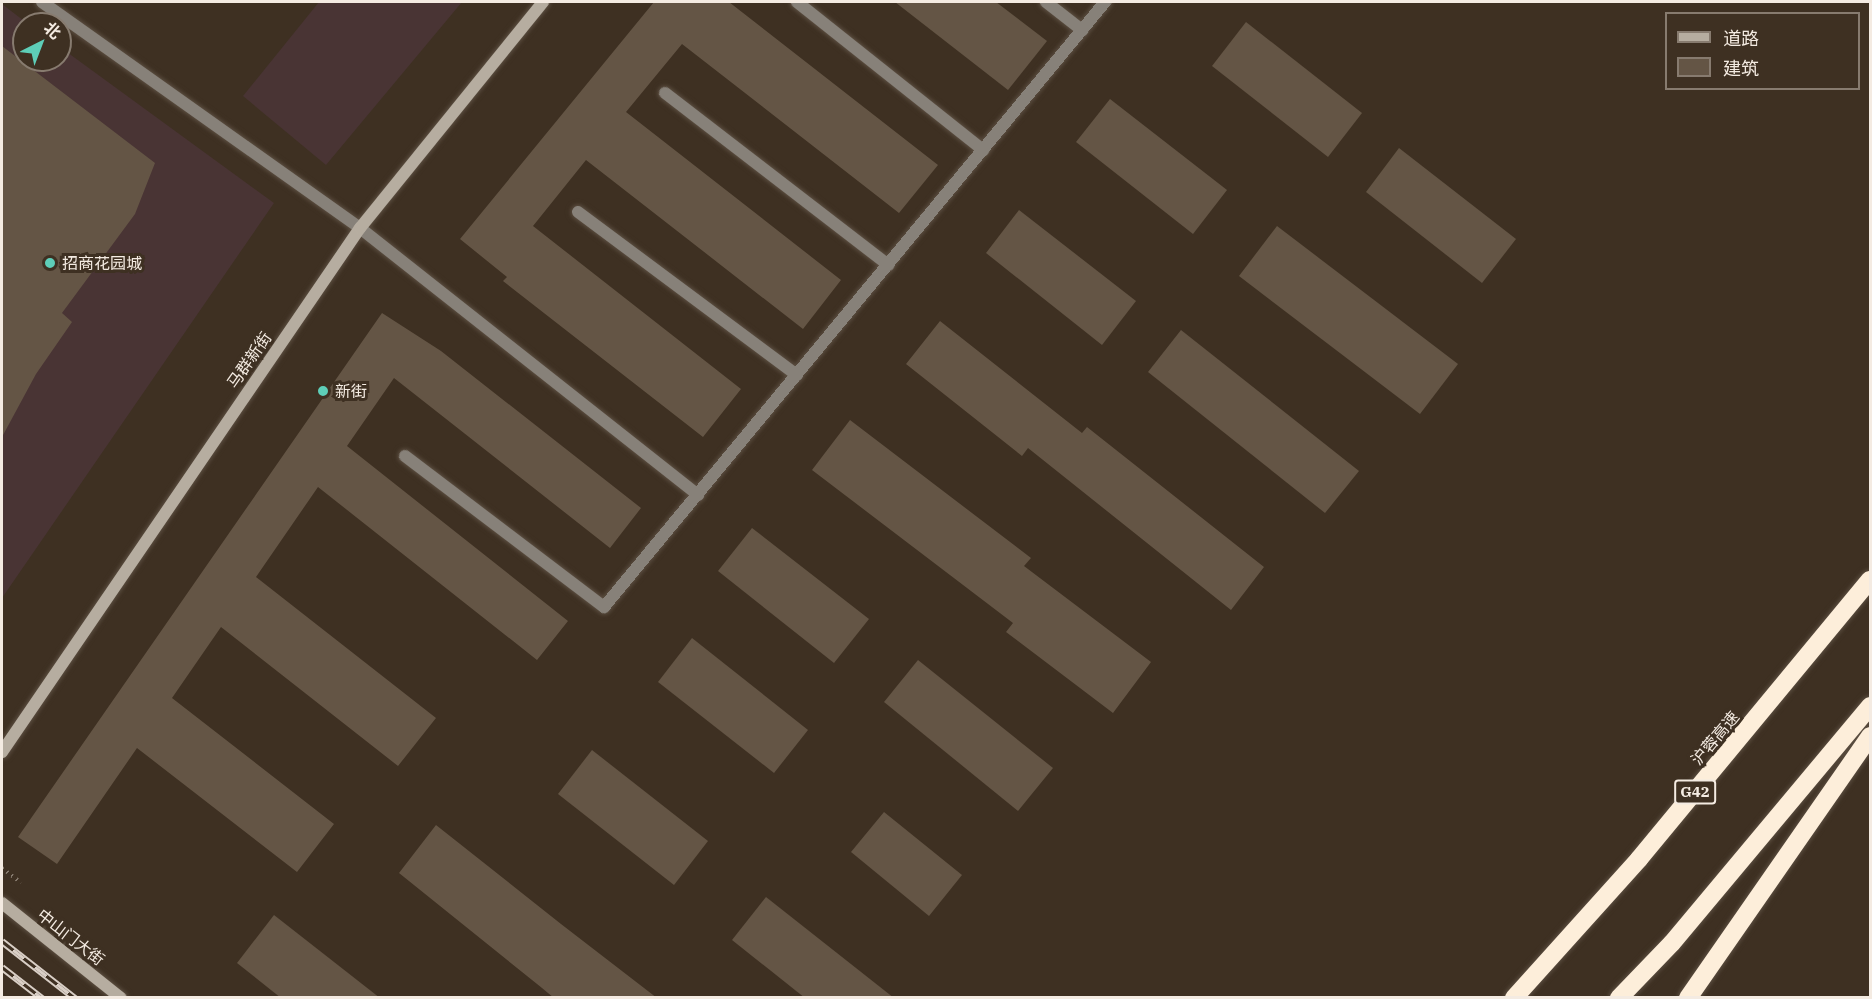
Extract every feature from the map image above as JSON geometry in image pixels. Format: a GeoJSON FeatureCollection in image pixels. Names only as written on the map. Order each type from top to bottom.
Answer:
{"type":"FeatureCollection","features":[{"type":"Feature","properties":{"kind":"highway","name":"沪蓉高速"},"geometry":{"type":"LineString","coordinates":[[1514,998],[1639,859],[1870,580]]}},
{"type":"Feature","properties":{"kind":"highway"},"geometry":{"type":"LineString","coordinates":[[1619,998],[1672,943],[1870,706]]}},
{"type":"Feature","properties":{"kind":"highway"},"geometry":{"type":"LineString","coordinates":[[1688,998],[1870,736]]}},
{"type":"Feature","properties":{"kind":"main road","name":"马群新街"},"geometry":{"type":"LineString","coordinates":[[2,752],[360,228],[543,2]]}},
{"type":"Feature","properties":{"kind":"main road","name":"中山门大街"},"geometry":{"type":"LineString","coordinates":[[2,903],[121,998]]}},
{"type":"Feature","properties":{"kind":"street"},"geometry":{"type":"LineString","coordinates":[[42,2],[360,228],[698,495]]}},
{"type":"Feature","properties":{"kind":"street"},"geometry":{"type":"LineString","coordinates":[[797,2],[983,150]]}},
{"type":"Feature","properties":{"kind":"street"},"geometry":{"type":"LineString","coordinates":[[1046,2],[1082,30]]}},
{"type":"Feature","properties":{"kind":"street"},"geometry":{"type":"LineString","coordinates":[[405,456],[604,607],[1106,2]]}},
{"type":"Feature","properties":{"kind":"street"},"geometry":{"type":"LineString","coordinates":[[665,93],[888,265]]}},
{"type":"Feature","properties":{"kind":"street"},"geometry":{"type":"LineString","coordinates":[[578,212],[797,375]]}},
{"type":"Feature","properties":{"kind":"path"},"geometry":{"type":"LineString","coordinates":[[2,868],[21,883]]}},
{"type":"Feature","properties":{"kind":"shaded area"},"geometry":{"type":"Polygon","coordinates":[[[319,2],[462,2],[326,165],[243,96],[319,2]]]}},
{"type":"Feature","properties":{"kind":"shaded area"},"geometry":{"type":"Polygon","coordinates":[[[2,4],[12,12],[12,72],[72,72],[72,56],[274,203],[2,598],[2,4]]]}},
{"type":"Feature","properties":{"kind":"building"},"geometry":{"type":"Polygon","coordinates":[[[654,2],[729,2],[938,165],[899,213],[682,44],[626,112],[841,280],[803,329],[586,160],[533,226],[741,389],[703,437],[503,281],[507,277],[460,239],[654,2]]]}},
{"type":"Feature","properties":{"kind":"building"},"geometry":{"type":"Polygon","coordinates":[[[895,2],[996,2],[1047,41],[1008,90],[895,2]]]}},
{"type":"Feature","properties":{"kind":"building"},"geometry":{"type":"Polygon","coordinates":[[[1246,22],[1362,113],[1328,157],[1212,66],[1246,22]]]}},
{"type":"Feature","properties":{"kind":"building","name":"招商花园城"},"geometry":{"type":"Polygon","coordinates":[[[2,46],[12,54],[12,72],[36,72],[155,163],[135,214],[62,313],[72,322],[36,374],[2,437],[2,46]]]}},
{"type":"Feature","properties":{"kind":"building"},"geometry":{"type":"Polygon","coordinates":[[[1110,99],[1227,190],[1193,234],[1076,142],[1110,99]]]}},
{"type":"Feature","properties":{"kind":"building"},"geometry":{"type":"Polygon","coordinates":[[[1399,148],[1516,239],[1482,283],[1366,192],[1399,148]]]}},
{"type":"Feature","properties":{"kind":"building"},"geometry":{"type":"Polygon","coordinates":[[[1019,210],[1136,301],[1102,345],[986,253],[1019,210]]]}},
{"type":"Feature","properties":{"kind":"building"},"geometry":{"type":"Polygon","coordinates":[[[1277,226],[1458,364],[1420,414],[1239,276],[1277,226]]]}},
{"type":"Feature","properties":{"kind":"building"},"geometry":{"type":"Polygon","coordinates":[[[382,313],[441,351],[641,508],[610,548],[394,378],[347,446],[568,621],[537,660],[318,487],[256,577],[436,718],[398,766],[221,627],[172,698],[334,824],[297,872],[137,748],[57,864],[18,837],[382,313]]]}},
{"type":"Feature","properties":{"kind":"building"},"geometry":{"type":"Polygon","coordinates":[[[940,321],[1082,433],[1087,427],[1264,567],[1231,610],[1028,448],[1022,456],[906,364],[940,321]]]}},
{"type":"Feature","properties":{"kind":"building"},"geometry":{"type":"Polygon","coordinates":[[[1181,330],[1359,471],[1325,513],[1148,372],[1181,330]]]}},
{"type":"Feature","properties":{"kind":"building"},"geometry":{"type":"Polygon","coordinates":[[[850,420],[1031,558],[1024,566],[1151,662],[1113,713],[1006,632],[1013,623],[812,470],[850,420]]]}},
{"type":"Feature","properties":{"kind":"building"},"geometry":{"type":"Polygon","coordinates":[[[752,528],[869,619],[834,663],[718,571],[752,528]]]}},
{"type":"Feature","properties":{"kind":"building"},"geometry":{"type":"Polygon","coordinates":[[[692,638],[808,730],[774,773],[658,682],[692,638]]]}},
{"type":"Feature","properties":{"kind":"building"},"geometry":{"type":"Polygon","coordinates":[[[918,660],[1053,768],[1018,811],[884,702],[918,660]]]}},
{"type":"Feature","properties":{"kind":"building"},"geometry":{"type":"Polygon","coordinates":[[[592,750],[708,841],[674,885],[558,794],[592,750]]]}},
{"type":"Feature","properties":{"kind":"building"},"geometry":{"type":"Polygon","coordinates":[[[884,812],[962,875],[929,916],[851,852],[884,812]]]}},
{"type":"Feature","properties":{"kind":"building"},"geometry":{"type":"Polygon","coordinates":[[[436,825],[657,998],[554,998],[399,873],[436,825]]]}},
{"type":"Feature","properties":{"kind":"building"},"geometry":{"type":"Polygon","coordinates":[[[766,897],[894,998],[805,998],[732,940],[766,897]]]}},
{"type":"Feature","properties":{"kind":"building"},"geometry":{"type":"Polygon","coordinates":[[[274,915],[380,998],[281,998],[237,963],[274,915]]]}},
{"type":"Feature","properties":{"kind":"railway"},"geometry":{"type":"LineString","coordinates":[[2,941],[75,998]]}},
{"type":"Feature","properties":{"kind":"railway"},"geometry":{"type":"LineString","coordinates":[[2,967],[42,998]]}},
{"type":"Feature","properties":{"kind":"place","name":"招商花园城"},"geometry":{"type":"Point","coordinates":[50,263]}},
{"type":"Feature","properties":{"kind":"place","name":"新街"},"geometry":{"type":"Point","coordinates":[323,391]}}]}
